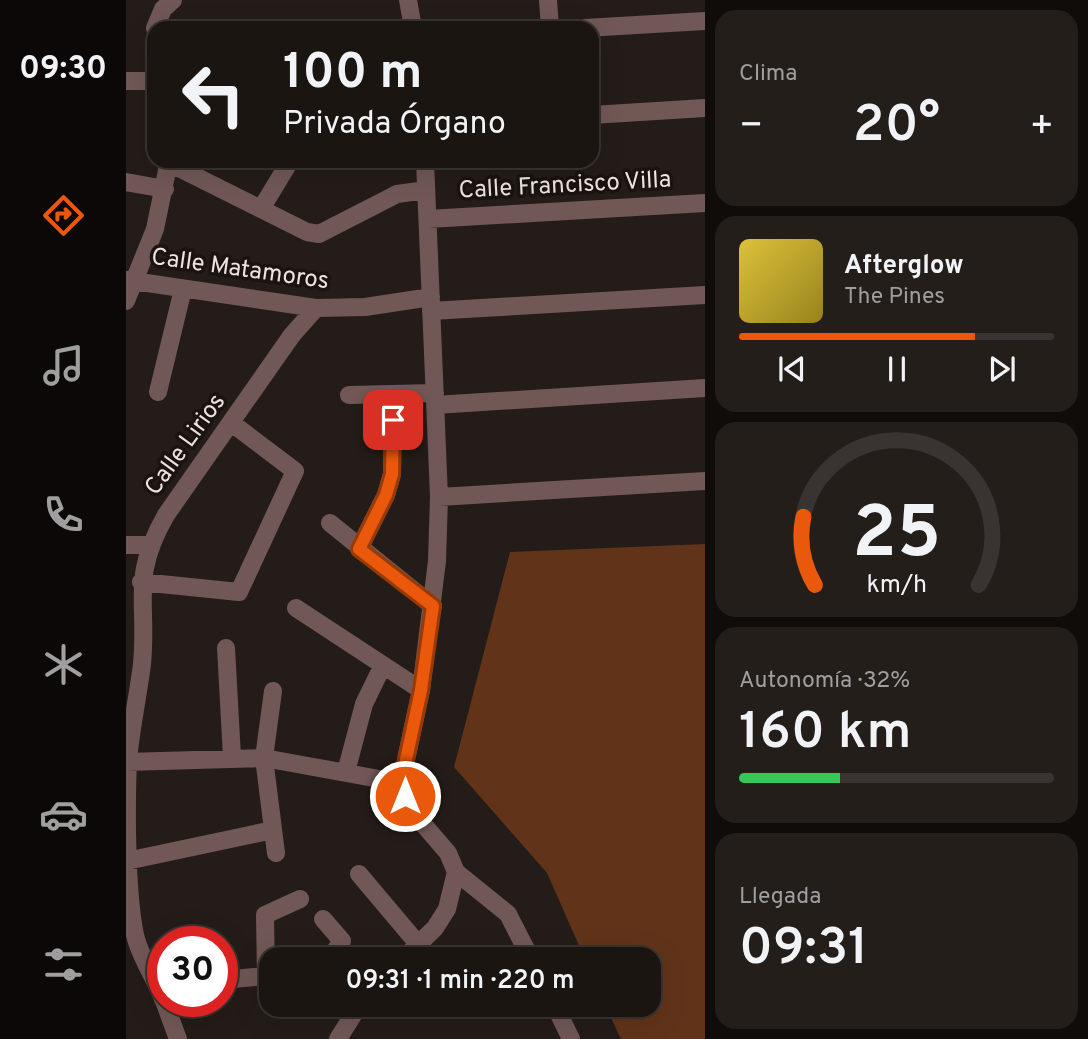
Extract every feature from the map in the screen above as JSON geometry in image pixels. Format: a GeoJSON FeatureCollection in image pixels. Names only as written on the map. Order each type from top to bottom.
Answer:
{"type":"FeatureCollection","features":[{"type":"Feature","properties":{"kind":"street"},"geometry":{"type":"LineString","coordinates":[[158,21],[163,9],[173,0]]}},
{"type":"Feature","properties":{"kind":"street"},"geometry":{"type":"LineString","coordinates":[[408,0],[412,21]]}},
{"type":"Feature","properties":{"kind":"street"},"geometry":{"type":"LineString","coordinates":[[548,0],[550,21]]}},
{"type":"Feature","properties":{"kind":"street"},"geometry":{"type":"LineString","coordinates":[[599,27],[705,21]]}},
{"type":"Feature","properties":{"kind":"street"},"geometry":{"type":"LineString","coordinates":[[126,81],[147,81]]}},
{"type":"Feature","properties":{"kind":"street"},"geometry":{"type":"LineString","coordinates":[[599,115],[705,108]]}},
{"type":"Feature","properties":{"kind":"street"},"geometry":{"type":"LineString","coordinates":[[126,300],[129,280],[155,229],[168,168]]}},
{"type":"Feature","properties":{"kind":"street"},"geometry":{"type":"LineString","coordinates":[[181,168],[307,232],[319,234],[336,228],[397,194],[426,190]]}},
{"type":"Feature","properties":{"kind":"street"},"geometry":{"type":"LineString","coordinates":[[261,209],[286,168]]}},
{"type":"Feature","properties":{"kind":"street"},"geometry":{"type":"LineString","coordinates":[[425,168],[439,497],[433,606],[421,690],[401,783],[411,810],[448,853],[456,872],[508,914],[525,947]]}},
{"type":"Feature","properties":{"kind":"street"},"geometry":{"type":"LineString","coordinates":[[126,181],[165,189]]}},
{"type":"Feature","properties":{"kind":"street","name":"Calle Francisco Villa"},"geometry":{"type":"LineString","coordinates":[[428,219],[705,203]]}},
{"type":"Feature","properties":{"kind":"street","name":"Calle Matamoros"},"geometry":{"type":"LineString","coordinates":[[129,280],[316,308],[705,295]]}},
{"type":"Feature","properties":{"kind":"street"},"geometry":{"type":"LineString","coordinates":[[158,392],[183,289]]}},
{"type":"Feature","properties":{"kind":"street","name":"Calle Lirios"},"geometry":{"type":"LineString","coordinates":[[147,967],[130,938],[127,762],[141,582],[149,545],[166,514],[233,424],[292,335],[316,308]]}},
{"type":"Feature","properties":{"kind":"street"},"geometry":{"type":"LineString","coordinates":[[349,395],[393,394],[435,399],[705,388]]}},
{"type":"Feature","properties":{"kind":"street"},"geometry":{"type":"LineString","coordinates":[[359,549],[386,495],[392,474],[393,394]]}},
{"type":"Feature","properties":{"kind":"street"},"geometry":{"type":"LineString","coordinates":[[141,582],[239,592],[295,471],[233,424]]}},
{"type":"Feature","properties":{"kind":"street"},"geometry":{"type":"LineString","coordinates":[[439,497],[705,481]]}},
{"type":"Feature","properties":{"kind":"street"},"geometry":{"type":"LineString","coordinates":[[330,523],[433,606]]}},
{"type":"Feature","properties":{"kind":"street"},"geometry":{"type":"LineString","coordinates":[[126,545],[149,545]]}},
{"type":"Feature","properties":{"kind":"street"},"geometry":{"type":"LineString","coordinates":[[296,608],[421,690]]}},
{"type":"Feature","properties":{"kind":"street"},"geometry":{"type":"LineString","coordinates":[[226,648],[232,757]]}},
{"type":"Feature","properties":{"kind":"street"},"geometry":{"type":"LineString","coordinates":[[346,772],[364,704],[383,665]]}},
{"type":"Feature","properties":{"kind":"street"},"geometry":{"type":"LineString","coordinates":[[273,691],[264,758],[276,853]]}},
{"type":"Feature","properties":{"kind":"street"},"geometry":{"type":"LineString","coordinates":[[127,762],[264,758],[401,783]]}},
{"type":"Feature","properties":{"kind":"street"},"geometry":{"type":"LineString","coordinates":[[127,861],[273,830]]}},
{"type":"Feature","properties":{"kind":"street"},"geometry":{"type":"LineString","coordinates":[[415,947],[435,928],[447,909],[456,872]]}},
{"type":"Feature","properties":{"kind":"street"},"geometry":{"type":"LineString","coordinates":[[359,874],[418,944]]}},
{"type":"Feature","properties":{"kind":"street"},"geometry":{"type":"LineString","coordinates":[[238,979],[266,976],[265,915],[300,899]]}},
{"type":"Feature","properties":{"kind":"street"},"geometry":{"type":"LineString","coordinates":[[323,919],[342,941],[338,947]]}},
{"type":"Feature","properties":{"kind":"street","name":"Calle Lirios"},"geometry":{"type":"LineString","coordinates":[[170,1017],[178,1039]]}},
{"type":"Feature","properties":{"kind":"street"},"geometry":{"type":"LineString","coordinates":[[338,1039],[351,1017]]}},
{"type":"Feature","properties":{"kind":"street"},"geometry":{"type":"LineString","coordinates":[[557,1017],[571,1039]]}},
{"type":"Feature","properties":{"kind":"shaded area"},"geometry":{"type":"Polygon","coordinates":[[[705,544],[705,1039],[621,1039],[611,1017],[661,1017],[661,947],[580,947],[547,873],[454,767],[510,552],[705,544]]]}},
{"type":"Feature","properties":{"kind":"route"},"geometry":{"type":"LineString","coordinates":[[393,420],[392,474],[386,495],[359,549],[433,606],[421,690],[401,783],[405,796]]}}]}
